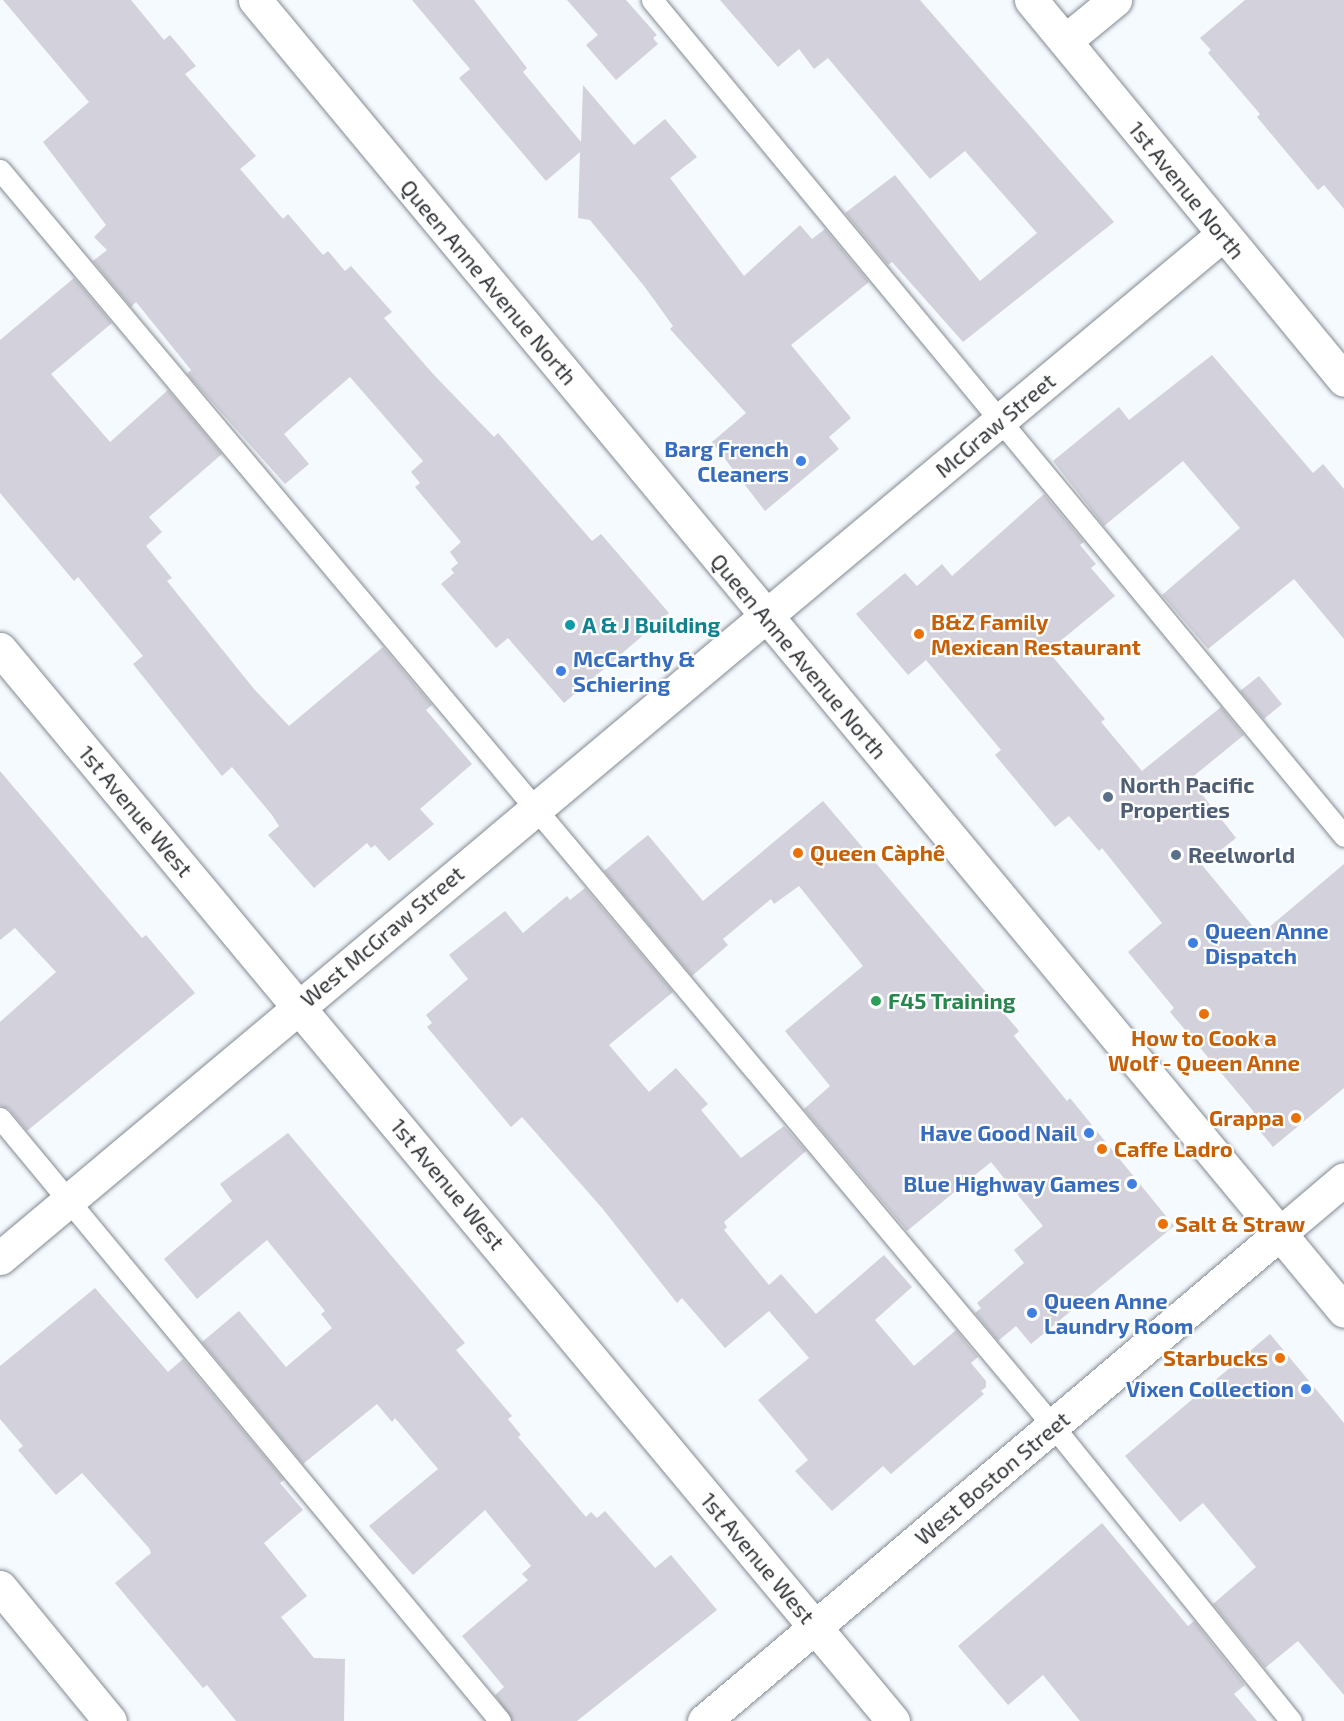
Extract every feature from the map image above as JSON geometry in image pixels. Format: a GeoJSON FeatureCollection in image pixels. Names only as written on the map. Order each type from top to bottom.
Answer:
{"type":"FeatureCollection","features":[{"type":"Feature","properties":{"kind":"street","name":"Queen Anne Avenue North"},"geometry":{"type":"LineString","coordinates":[[255,0],[1344,1311]]}},
{"type":"Feature","properties":{"kind":"street","name":"1st Avenue North"},"geometry":{"type":"LineString","coordinates":[[1031,0],[1344,380]]}},
{"type":"Feature","properties":{"kind":"street"},"geometry":{"type":"LineString","coordinates":[[1065,40],[1115,0]]}},
{"type":"Feature","properties":{"kind":"street","name":"McGraw Street"},"geometry":{"type":"LineString","coordinates":[[766,616],[1223,234]]}},
{"type":"Feature","properties":{"kind":"street","name":"West McGraw Street"},"geometry":{"type":"LineString","coordinates":[[0,1258],[535,807],[766,616]]}},
{"type":"Feature","properties":{"kind":"street","name":"1st Avenue West"},"geometry":{"type":"LineString","coordinates":[[0,649],[299,1005],[893,1721]]}},
{"type":"Feature","properties":{"kind":"street","name":"West Boston Street"},"geometry":{"type":"LineString","coordinates":[[704,1721],[1344,1179]]}},
{"type":"Feature","properties":{"kind":"street"},"geometry":{"type":"LineString","coordinates":[[0,1587],[110,1721]]}},
{"type":"Feature","properties":{"kind":"lane"},"geometry":{"type":"LineString","coordinates":[[652,0],[1002,419],[1344,836]]}},
{"type":"Feature","properties":{"kind":"lane"},"geometry":{"type":"LineString","coordinates":[[0,170],[1053,1426],[1291,1721]]}},
{"type":"Feature","properties":{"kind":"lane"},"geometry":{"type":"LineString","coordinates":[[0,1118],[500,1721]]}},
{"type":"Feature","properties":{"kind":"building"},"geometry":{"type":"Polygon","coordinates":[[[3,0],[131,0],[164,40],[170,35],[196,66],[185,74],[256,156],[240,169],[283,219],[288,214],[323,255],[328,251],[345,271],[351,266],[392,312],[384,318],[434,375],[494,437],[498,433],[592,541],[601,534],[669,613],[564,703],[508,638],[496,648],[441,584],[454,573],[451,569],[458,563],[450,552],[461,542],[415,487],[420,483],[411,472],[423,461],[350,377],[284,434],[309,464],[285,484],[187,374],[191,370],[136,302],[131,307],[93,261],[107,250],[94,237],[106,225],[43,142],[89,102],[3,0]]]}},
{"type":"Feature","properties":{"kind":"building"},"geometry":{"type":"Polygon","coordinates":[[[412,0],[474,0],[527,68],[523,72],[581,142],[583,85],[634,145],[665,119],[697,157],[670,178],[744,276],[800,225],[812,239],[825,229],[869,282],[791,345],[851,418],[829,437],[839,449],[765,511],[712,442],[746,413],[670,329],[673,326],[644,286],[590,220],[578,218],[580,152],[546,181],[459,78],[470,69],[412,0]]]}},
{"type":"Feature","properties":{"kind":"building"},"geometry":{"type":"Polygon","coordinates":[[[567,0],[626,0],[657,35],[653,38],[658,44],[616,80],[586,45],[598,35],[567,0]]]}},
{"type":"Feature","properties":{"kind":"building"},"geometry":{"type":"Polygon","coordinates":[[[720,0],[920,0],[1114,222],[963,342],[892,262],[888,265],[845,213],[895,175],[980,281],[1037,233],[965,151],[930,179],[828,58],[814,69],[799,49],[778,67],[720,0]]]}},
{"type":"Feature","properties":{"kind":"building"},"geometry":{"type":"Polygon","coordinates":[[[1245,0],[1344,0],[1344,209],[1324,185],[1318,190],[1257,117],[1260,114],[1208,53],[1211,50],[1200,38],[1245,0]]]}},
{"type":"Feature","properties":{"kind":"building"},"geometry":{"type":"Polygon","coordinates":[[[74,278],[112,323],[51,374],[110,442],[168,390],[222,454],[149,517],[162,532],[146,546],[172,578],[167,581],[254,689],[289,726],[383,647],[432,705],[426,710],[472,764],[420,809],[434,824],[389,861],[375,845],[371,848],[367,843],[314,888],[268,835],[279,826],[272,815],[232,767],[222,776],[133,664],[143,656],[78,577],[74,581],[0,493],[0,340],[74,278]]]}},
{"type":"Feature","properties":{"kind":"building"},"geometry":{"type":"Polygon","coordinates":[[[1212,355],[1313,473],[1323,464],[1344,489],[1344,639],[1294,579],[1208,649],[1162,595],[1240,528],[1183,461],[1104,526],[1053,461],[1119,407],[1129,420],[1212,355]]]}},
{"type":"Feature","properties":{"kind":"building"},"geometry":{"type":"Polygon","coordinates":[[[1044,494],[1084,542],[1080,545],[1096,564],[1091,568],[1115,596],[1053,647],[1057,652],[1052,656],[1105,719],[1101,722],[1142,771],[1221,707],[1244,735],[1190,779],[1236,838],[1202,865],[1260,935],[1344,864],[1344,1088],[1273,1147],[1248,1117],[1254,1112],[1170,1012],[1174,1008],[1128,952],[1162,923],[1102,848],[1099,851],[1069,816],[1055,827],[995,755],[1001,750],[926,660],[908,675],[856,614],[905,573],[917,586],[942,564],[952,576],[1044,494]]]}},
{"type":"Feature","properties":{"kind":"building"},"geometry":{"type":"Polygon","coordinates":[[[1259,676],[1282,704],[1264,719],[1240,691],[1259,676]]]}},
{"type":"Feature","properties":{"kind":"building"},"geometry":{"type":"Polygon","coordinates":[[[0,771],[142,938],[146,935],[195,993],[27,1131],[9,1109],[0,1106],[0,1022],[56,972],[15,928],[0,940],[0,771]]]}},
{"type":"Feature","properties":{"kind":"building"},"geometry":{"type":"Polygon","coordinates":[[[823,801],[1019,1031],[1014,1036],[1067,1101],[1070,1098],[1174,1226],[1031,1344],[1016,1326],[998,1341],[975,1313],[981,1308],[977,1303],[1024,1263],[1014,1250],[1043,1226],[991,1162],[907,1231],[804,1109],[830,1086],[785,1031],[863,966],[799,886],[774,904],[771,899],[723,939],[728,945],[692,976],[604,871],[648,835],[703,901],[823,801]]]}},
{"type":"Feature","properties":{"kind":"building"},"geometry":{"type":"Polygon","coordinates":[[[585,888],[673,992],[609,1045],[649,1092],[676,1068],[708,1104],[701,1110],[741,1158],[784,1126],[806,1151],[724,1222],[727,1227],[724,1230],[769,1285],[781,1274],[816,1314],[884,1255],[912,1287],[875,1320],[914,1366],[956,1330],[978,1357],[971,1363],[986,1381],[986,1387],[981,1391],[984,1394],[891,1474],[883,1466],[832,1511],[795,1471],[808,1460],[758,1400],[809,1358],[769,1311],[725,1348],[682,1298],[677,1303],[602,1208],[522,1117],[511,1127],[427,1027],[432,1023],[426,1015],[468,979],[449,955],[505,911],[523,933],[567,896],[570,900],[585,888]]]}},
{"type":"Feature","properties":{"kind":"building"},"geometry":{"type":"Polygon","coordinates":[[[288,1133],[465,1343],[456,1350],[512,1416],[508,1419],[521,1435],[518,1437],[586,1517],[591,1512],[597,1518],[605,1511],[655,1568],[671,1555],[717,1610],[577,1721],[512,1721],[495,1695],[504,1687],[462,1636],[528,1580],[522,1574],[531,1566],[485,1510],[413,1575],[369,1526],[438,1469],[395,1418],[392,1422],[377,1404],[303,1464],[202,1342],[239,1311],[286,1367],[332,1328],[321,1314],[325,1311],[267,1240],[197,1299],[164,1259],[232,1201],[220,1184],[288,1133]]]}},
{"type":"Feature","properties":{"kind":"building"},"geometry":{"type":"Polygon","coordinates":[[[95,1288],[168,1372],[183,1359],[284,1480],[280,1483],[303,1510],[264,1543],[307,1596],[281,1617],[314,1658],[345,1659],[344,1721],[236,1721],[207,1685],[203,1688],[115,1583],[151,1553],[149,1548],[82,1473],[56,1495],[18,1450],[23,1446],[0,1419],[0,1366],[95,1288]]]}},
{"type":"Feature","properties":{"kind":"building"},"geometry":{"type":"Polygon","coordinates":[[[1270,1334],[1344,1423],[1344,1695],[1298,1641],[1265,1668],[1213,1604],[1256,1567],[1203,1503],[1180,1522],[1125,1456],[1270,1334]]]}},
{"type":"Feature","properties":{"kind":"building"},"geometry":{"type":"Polygon","coordinates":[[[1102,1523],[1188,1626],[1194,1621],[1245,1685],[1234,1694],[1257,1721],[1080,1721],[1043,1675],[1008,1705],[958,1646],[1102,1523]]]}},
{"type":"Feature","properties":{"kind":"place","name":"Barg French Cleaners"},"geometry":{"type":"Point","coordinates":[801,461]}},
{"type":"Feature","properties":{"kind":"place","name":"A & J Building"},"geometry":{"type":"Point","coordinates":[570,625]}},
{"type":"Feature","properties":{"kind":"place","name":"B&Z Family Mexican Restaurant"},"geometry":{"type":"Point","coordinates":[919,634]}},
{"type":"Feature","properties":{"kind":"place","name":"McCarthy & Schiering"},"geometry":{"type":"Point","coordinates":[561,671]}},
{"type":"Feature","properties":{"kind":"place","name":"North Pacific Properties"},"geometry":{"type":"Point","coordinates":[1108,797]}},
{"type":"Feature","properties":{"kind":"place","name":"Queen Càphê"},"geometry":{"type":"Point","coordinates":[798,853]}},
{"type":"Feature","properties":{"kind":"place","name":"Reelworld"},"geometry":{"type":"Point","coordinates":[1176,855]}},
{"type":"Feature","properties":{"kind":"place","name":"Queen Anne Dispatch"},"geometry":{"type":"Point","coordinates":[1193,943]}},
{"type":"Feature","properties":{"kind":"place","name":"F45 Training"},"geometry":{"type":"Point","coordinates":[876,1001]}},
{"type":"Feature","properties":{"kind":"place","name":"How to Cook a Wolf - Queen Anne"},"geometry":{"type":"Point","coordinates":[1204,1014]}},
{"type":"Feature","properties":{"kind":"place","name":"Grappa"},"geometry":{"type":"Point","coordinates":[1296,1118]}},
{"type":"Feature","properties":{"kind":"place","name":"Have Good Nail"},"geometry":{"type":"Point","coordinates":[1089,1133]}},
{"type":"Feature","properties":{"kind":"place","name":"Caffe Ladro"},"geometry":{"type":"Point","coordinates":[1102,1149]}},
{"type":"Feature","properties":{"kind":"place","name":"Blue Highway Games"},"geometry":{"type":"Point","coordinates":[1132,1184]}},
{"type":"Feature","properties":{"kind":"place","name":"Salt & Straw"},"geometry":{"type":"Point","coordinates":[1163,1224]}},
{"type":"Feature","properties":{"kind":"place","name":"Queen Anne Laundry Room"},"geometry":{"type":"Point","coordinates":[1032,1313]}},
{"type":"Feature","properties":{"kind":"place","name":"Starbucks"},"geometry":{"type":"Point","coordinates":[1280,1358]}},
{"type":"Feature","properties":{"kind":"place","name":"Vixen Collection"},"geometry":{"type":"Point","coordinates":[1306,1389]}}]}
